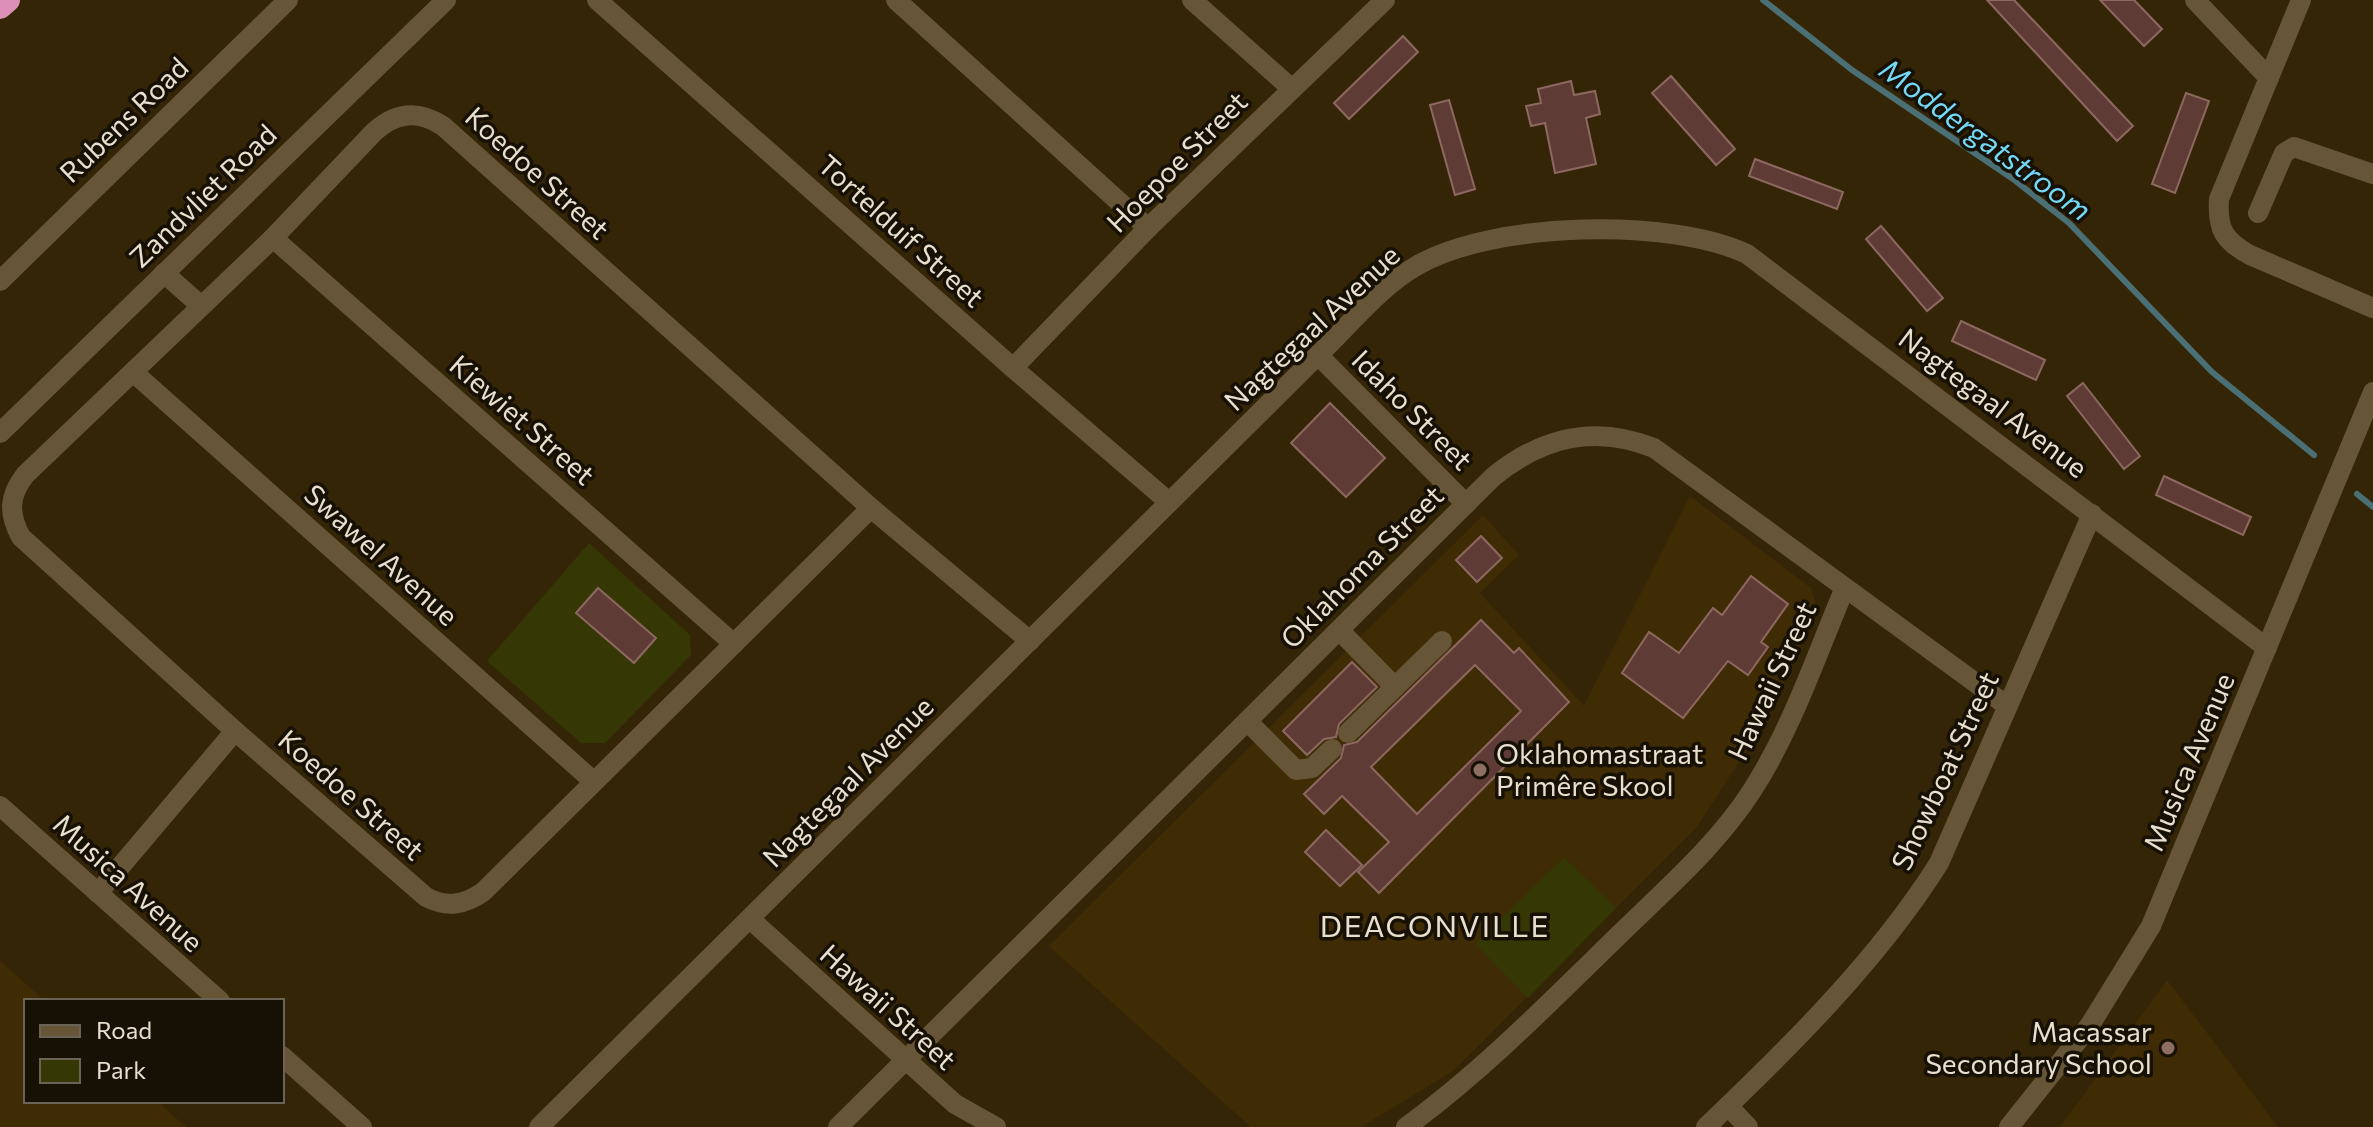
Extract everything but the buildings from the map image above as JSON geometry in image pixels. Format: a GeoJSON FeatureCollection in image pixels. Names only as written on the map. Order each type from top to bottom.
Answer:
{"type":"FeatureCollection","features":[{"type":"Feature","properties":{"kind":"highway"},"geometry":{"type":"LineString","coordinates":[[0,7],[8,0]]}},
{"type":"Feature","properties":{"kind":"street","name":"Rubens Road"},"geometry":{"type":"LineString","coordinates":[[0,281],[288,0]]}},
{"type":"Feature","properties":{"kind":"street","name":"Zandvliet Road"},"geometry":{"type":"LineString","coordinates":[[0,433],[446,0]]}},
{"type":"Feature","properties":{"kind":"street","name":"Tortelduif Street"},"geometry":{"type":"LineString","coordinates":[[597,0],[1169,502]]}},
{"type":"Feature","properties":{"kind":"street"},"geometry":{"type":"LineString","coordinates":[[896,0],[1148,228]]}},
{"type":"Feature","properties":{"kind":"street"},"geometry":{"type":"LineString","coordinates":[[1192,0],[1291,88]]}},
{"type":"Feature","properties":{"kind":"street","name":"Hoepoe Street"},"geometry":{"type":"LineString","coordinates":[[1013,368],[1148,228],[1385,0]]}},
{"type":"Feature","properties":{"kind":"street"},"geometry":{"type":"LineString","coordinates":[[2195,0],[2269,78]]}},
{"type":"Feature","properties":{"kind":"street"},"geometry":{"type":"LineString","coordinates":[[2301,0],[2219,199],[2219,226],[2234,246],[2250,255],[2373,308]]}},
{"type":"Feature","properties":{"kind":"street","name":"Koedoe Street"},"geometry":{"type":"LineString","coordinates":[[871,508],[592,780],[483,892],[470,900],[448,904],[426,897],[235,731],[21,537],[14,524],[12,497],[25,475],[273,238],[384,123],[406,114],[434,120],[871,508],[1030,641]]}},
{"type":"Feature","properties":{"kind":"street"},"geometry":{"type":"LineString","coordinates":[[2258,213],[2284,153],[2294,147],[2373,174]]}},
{"type":"Feature","properties":{"kind":"street","name":"Nagtegaal Avenue"},"geometry":{"type":"LineString","coordinates":[[539,1127],[1318,355],[1396,281],[1418,265],[1451,251],[1515,237],[1614,229],[1697,237],[1729,245],[1769,268],[2267,648]]}},
{"type":"Feature","properties":{"kind":"street","name":"Kiewiet Street"},"geometry":{"type":"LineString","coordinates":[[273,238],[734,644]]}},
{"type":"Feature","properties":{"kind":"street"},"geometry":{"type":"LineString","coordinates":[[164,273],[200,305]]}},
{"type":"Feature","properties":{"kind":"street","name":"Idaho Street"},"geometry":{"type":"LineString","coordinates":[[1318,355],[1466,504]]}},
{"type":"Feature","properties":{"kind":"street","name":"Swawel Avenue"},"geometry":{"type":"LineString","coordinates":[[133,372],[592,780]]}},
{"type":"Feature","properties":{"kind":"street","name":"Musica Avenue"},"geometry":{"type":"LineString","coordinates":[[2009,1127],[2090,1025],[2151,926],[2373,392]]}},
{"type":"Feature","properties":{"kind":"street","name":"Oklahoma Street"},"geometry":{"type":"LineString","coordinates":[[838,1127],[1466,504],[1501,470],[1537,446],[1578,436],[1617,437],[1671,458],[1844,590],[2006,705]]}},
{"type":"Feature","properties":{"kind":"street","name":"Showboat Street"},"geometry":{"type":"LineString","coordinates":[[1706,1127],[1871,956],[1910,908],[1939,863],[2092,514]]}},
{"type":"Feature","properties":{"kind":"street","name":"Hawaii Street"},"geometry":{"type":"LineString","coordinates":[[1406,1127],[1455,1091],[1527,1026],[1684,871],[1728,822],[1766,766],[1844,590]]}},
{"type":"Feature","properties":{"kind":"street"},"geometry":{"type":"LineString","coordinates":[[1339,630],[1395,687]]}},
{"type":"Feature","properties":{"kind":"street"},"geometry":{"type":"LineString","coordinates":[[1348,733],[1442,641]]}},
{"type":"Feature","properties":{"kind":"street"},"geometry":{"type":"LineString","coordinates":[[1247,721],[1296,770],[1312,768],[1332,749]]}},
{"type":"Feature","properties":{"kind":"street"},"geometry":{"type":"LineString","coordinates":[[98,893],[235,731]]}},
{"type":"Feature","properties":{"kind":"street","name":"Musica Avenue"},"geometry":{"type":"LineString","coordinates":[[0,806],[218,999]]}},
{"type":"Feature","properties":{"kind":"street","name":"Hawaii Street"},"geometry":{"type":"LineString","coordinates":[[750,919],[955,1104],[996,1127]]}},
{"type":"Feature","properties":{"kind":"street"},"geometry":{"type":"LineString","coordinates":[[284,1058],[362,1127]]}},
{"type":"Feature","properties":{"kind":"street"},"geometry":{"type":"LineString","coordinates":[[1728,1106],[1748,1127]]}},
{"type":"Feature","properties":{"kind":"shaded area","name":"Oklahomastraat Primêre Skool"},"geometry":{"type":"Polygon","coordinates":[[[1690,496],[1811,588],[1816,606],[1771,713],[1696,828],[1453,1071],[1361,1127],[1251,1127],[1049,946],[1483,515],[1519,555],[1480,593],[1584,706],[1690,496]]]}},
{"type":"Feature","properties":{"kind":"shaded area"},"geometry":{"type":"Polygon","coordinates":[[[0,961],[43,999],[24,999],[24,1103],[159,1103],[186,1127],[0,1127],[0,961]]]}},
{"type":"Feature","properties":{"kind":"shaded area","name":"Macassar Secondary School"},"geometry":{"type":"Polygon","coordinates":[[[2167,980],[2278,1127],[2060,1127],[2167,980]]]}},
{"type":"Feature","properties":{"kind":"green space"},"geometry":{"type":"Polygon","coordinates":[[[589,543],[690,635],[691,655],[605,743],[581,743],[487,661],[589,543]]]}},
{"type":"Feature","properties":{"kind":"green space"},"geometry":{"type":"Polygon","coordinates":[[[1564,857],[1616,908],[1528,998],[1475,944],[1564,857]]]}},
{"type":"Feature","properties":{"kind":"waterway","name":"Moddergatstroom"},"geometry":{"type":"LineString","coordinates":[[1763,0],[1852,70],[2013,179],[2069,223],[2212,372],[2314,455]]}},
{"type":"Feature","properties":{"kind":"waterway","name":"Moddergatstroom"},"geometry":{"type":"LineString","coordinates":[[2357,494],[2373,507]]}},
{"type":"Feature","properties":{"kind":"place","name":"Oklahomastraat Primêre Skool"},"geometry":{"type":"Point","coordinates":[1480,770]}},
{"type":"Feature","properties":{"kind":"place","name":"Macassar Secondary School"},"geometry":{"type":"Point","coordinates":[2168,1048]}},
{"type":"Feature","properties":{"kind":"district","name":"DEACONVILLE"},"geometry":{"type":"Point","coordinates":[1435,927]}}]}
